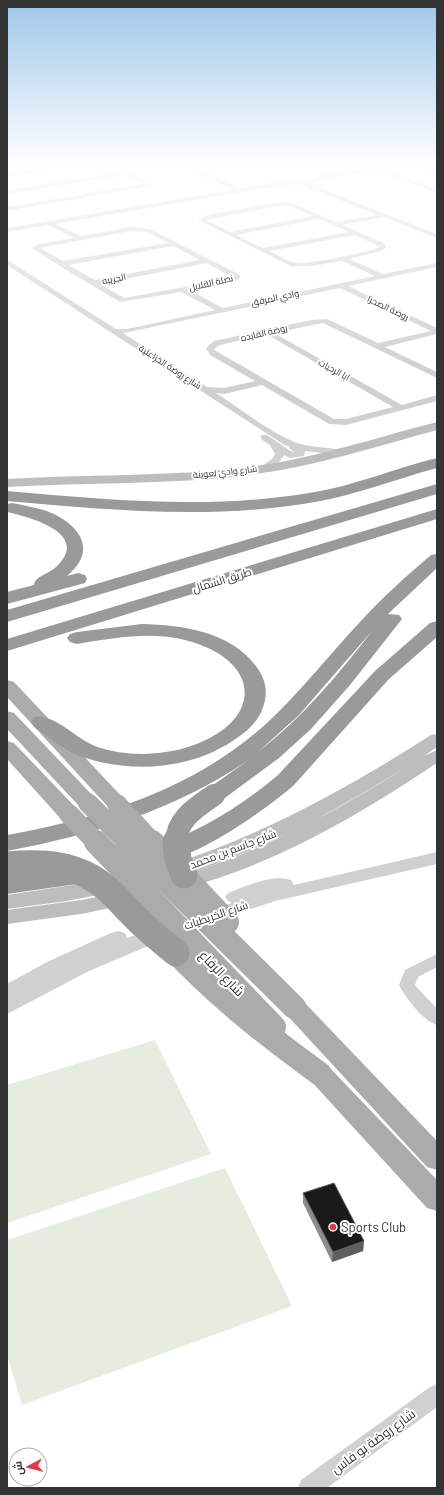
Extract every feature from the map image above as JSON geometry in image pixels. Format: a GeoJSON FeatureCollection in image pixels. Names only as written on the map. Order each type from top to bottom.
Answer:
{"type":"FeatureCollection","features":[{"type":"Feature","properties":{"kind":"highway"},"geometry":{"type":"LineString","coordinates":[[7,496],[97,503],[183,507],[267,504],[339,492],[437,461]]}},
{"type":"Feature","properties":{"kind":"highway"},"geometry":{"type":"LineString","coordinates":[[7,598],[317,512],[437,476]]}},
{"type":"Feature","properties":{"kind":"highway"},"geometry":{"type":"LineString","coordinates":[[394,501],[437,483]]}},
{"type":"Feature","properties":{"kind":"highway"},"geometry":{"type":"LineString","coordinates":[[7,616],[437,489]]}},
{"type":"Feature","properties":{"kind":"highway"},"geometry":{"type":"LineString","coordinates":[[7,508],[38,513],[56,521],[69,531],[74,538],[75,544],[73,558],[61,572],[44,583],[7,598]]}},
{"type":"Feature","properties":{"kind":"highway","name":"طريق الشمال"},"geometry":{"type":"LineString","coordinates":[[7,645],[437,514]]}},
{"type":"Feature","properties":{"kind":"highway"},"geometry":{"type":"LineString","coordinates":[[7,660],[200,599],[355,546],[402,525]]}},
{"type":"Feature","properties":{"kind":"highway"},"geometry":{"type":"LineString","coordinates":[[184,875],[176,859],[174,847],[175,837],[179,826],[187,816],[271,753],[319,708],[354,668],[399,610],[433,562]]}},
{"type":"Feature","properties":{"kind":"highway"},"geometry":{"type":"LineString","coordinates":[[7,843],[60,833],[127,813],[175,794],[224,767],[275,727],[398,593],[433,562]]}},
{"type":"Feature","properties":{"kind":"highway"},"geometry":{"type":"LineString","coordinates":[[7,886],[88,875],[137,863],[168,852],[224,826],[270,795],[286,780],[382,675],[437,627]]}},
{"type":"Feature","properties":{"kind":"highway"},"geometry":{"type":"LineString","coordinates":[[42,722],[66,740],[88,751],[116,758],[154,759],[188,754],[217,742],[239,727],[253,708],[256,689],[251,672],[238,658],[227,650],[205,639],[181,633],[153,630],[104,633],[77,638]]}},
{"type":"Feature","properties":{"kind":"highway"},"geometry":{"type":"LineString","coordinates":[[7,864],[33,863],[59,865],[81,872],[93,878],[101,883],[135,917],[176,953]]}},
{"type":"Feature","properties":{"kind":"main road","name":"شارع وادي لعوينة"},"geometry":{"type":"LineString","coordinates":[[7,483],[99,478],[182,477],[263,469],[340,452],[437,426]]}},
{"type":"Feature","properties":{"kind":"main road","name":"شارع وادي لعوينة"},"geometry":{"type":"LineString","coordinates":[[7,488],[160,485],[236,479],[322,464],[437,433]]}},
{"type":"Feature","properties":{"kind":"main road"},"geometry":{"type":"LineString","coordinates":[[7,473],[46,477],[99,478]]}},
{"type":"Feature","properties":{"kind":"main road"},"geometry":{"type":"LineString","coordinates":[[7,686],[42,722],[87,774],[184,875],[232,928],[294,1007]]}},
{"type":"Feature","properties":{"kind":"main road"},"geometry":{"type":"LineString","coordinates":[[7,717],[88,803],[294,1007],[437,1159]]}},
{"type":"Feature","properties":{"kind":"main road","name":"شارع جاسم بن محمد"},"geometry":{"type":"LineString","coordinates":[[7,902],[67,894],[122,884],[173,871],[231,852],[263,839],[322,809],[391,770],[437,739]]}},
{"type":"Feature","properties":{"kind":"main road","name":"شارع الرفاع"},"geometry":{"type":"LineString","coordinates":[[7,747],[68,813],[320,1074],[437,1199]]}},
{"type":"Feature","properties":{"kind":"main road","name":"شارع جاسم بن محمد"},"geometry":{"type":"LineString","coordinates":[[7,917],[81,907],[126,898],[203,877],[239,865],[295,841],[331,822],[437,755]]}},
{"type":"Feature","properties":{"kind":"main road"},"geometry":{"type":"LineString","coordinates":[[7,768],[44,800],[68,813]]}},
{"type":"Feature","properties":{"kind":"main road"},"geometry":{"type":"LineString","coordinates":[[7,858],[54,859],[78,864],[97,872],[115,884],[176,953],[258,1028],[320,1074]]}},
{"type":"Feature","properties":{"kind":"street"},"geometry":{"type":"LineString","coordinates":[[72,234],[81,238]]}},
{"type":"Feature","properties":{"kind":"street","name":"نصلة القلايل"},"geometry":{"type":"LineString","coordinates":[[109,234],[36,248],[60,264],[123,300],[183,290],[237,278],[236,275],[155,234]]}},
{"type":"Feature","properties":{"kind":"street"},"geometry":{"type":"LineString","coordinates":[[229,234],[295,266],[341,258],[383,248],[381,244],[357,234]]}},
{"type":"Feature","properties":{"kind":"street"},"geometry":{"type":"LineString","coordinates":[[262,250],[351,234]]}},
{"type":"Feature","properties":{"kind":"street"},"geometry":{"type":"LineString","coordinates":[[60,264],[174,244]]}},
{"type":"Feature","properties":{"kind":"street"},"geometry":{"type":"LineString","coordinates":[[341,258],[382,277]]}},
{"type":"Feature","properties":{"kind":"street","name":"الجريبه"},"geometry":{"type":"LineString","coordinates":[[92,283],[207,261]]}},
{"type":"Feature","properties":{"kind":"street","name":"شارع روضة الخزاعلية"},"geometry":{"type":"LineString","coordinates":[[7,262],[220,399],[278,441]]}},
{"type":"Feature","properties":{"kind":"street","name":"وادي المرفق"},"geometry":{"type":"LineString","coordinates":[[121,336],[128,332],[437,265]]}},
{"type":"Feature","properties":{"kind":"street","name":"شارع روضة الخزاعلية"},"geometry":{"type":"LineString","coordinates":[[7,271],[278,441],[303,449],[340,452]]}},
{"type":"Feature","properties":{"kind":"street","name":"روضة الصحرا"},"geometry":{"type":"LineString","coordinates":[[342,285],[437,331]]}},
{"type":"Feature","properties":{"kind":"street","name":"نصلة القلايل"},"geometry":{"type":"LineString","coordinates":[[183,290],[222,311]]}},
{"type":"Feature","properties":{"kind":"street","name":"وادي المرفق"},"geometry":{"type":"LineString","coordinates":[[114,331],[128,330],[222,311]]}},
{"type":"Feature","properties":{"kind":"street","name":"روضة الفايده"},"geometry":{"type":"LineString","coordinates":[[437,375],[324,321],[311,322],[267,332],[217,344],[210,348],[212,353],[332,422],[346,422],[437,398]]}},
{"type":"Feature","properties":{"kind":"street"},"geometry":{"type":"LineString","coordinates":[[377,346],[437,331]]}},
{"type":"Feature","properties":{"kind":"street","name":"ابا الرحيات"},"geometry":{"type":"LineString","coordinates":[[267,332],[401,408]]}},
{"type":"Feature","properties":{"kind":"street"},"geometry":{"type":"LineString","coordinates":[[220,399],[220,395],[227,391],[262,382]]}},
{"type":"Feature","properties":{"kind":"street"},"geometry":{"type":"LineString","coordinates":[[205,390],[227,391]]}},
{"type":"Feature","properties":{"kind":"street"},"geometry":{"type":"LineString","coordinates":[[263,469],[276,461],[280,456],[278,441]]}},
{"type":"Feature","properties":{"kind":"street","name":"شارع الخريطيات"},"geometry":{"type":"LineString","coordinates":[[7,993],[54,967],[108,942],[251,891],[270,886],[314,882],[437,852]]}},
{"type":"Feature","properties":{"kind":"street","name":"شارع الخريطيات"},"geometry":{"type":"LineString","coordinates":[[7,1007],[72,971],[155,935],[271,896],[437,858]]}},
{"type":"Feature","properties":{"kind":"street"},"geometry":{"type":"LineString","coordinates":[[437,960],[411,974],[407,985],[414,996],[437,1019]]}},
{"type":"Feature","properties":{"kind":"street","name":"شارع روضة بو فاس"},"geometry":{"type":"LineString","coordinates":[[309,1488],[437,1394]]}},
{"type":"Feature","properties":{"kind":"shaded area"},"geometry":{"type":"Polygon","coordinates":[[[155,1040],[211,1154],[7,1223],[7,1085],[155,1040]]]}},
{"type":"Feature","properties":{"kind":"shaded area"},"geometry":{"type":"Polygon","coordinates":[[[225,1168],[292,1306],[22,1405],[7,1355],[7,1240],[225,1168]]]}},
{"type":"Feature","properties":{"kind":"building","name":"Sports Club"},"geometry":{"type":"Polygon","coordinates":[[[334,1183],[364,1241],[333,1252],[303,1193],[334,1183]]]}},
{"type":"Feature","properties":{"kind":"place","name":"Sports Club"},"geometry":{"type":"Point","coordinates":[333,1227]}}]}
